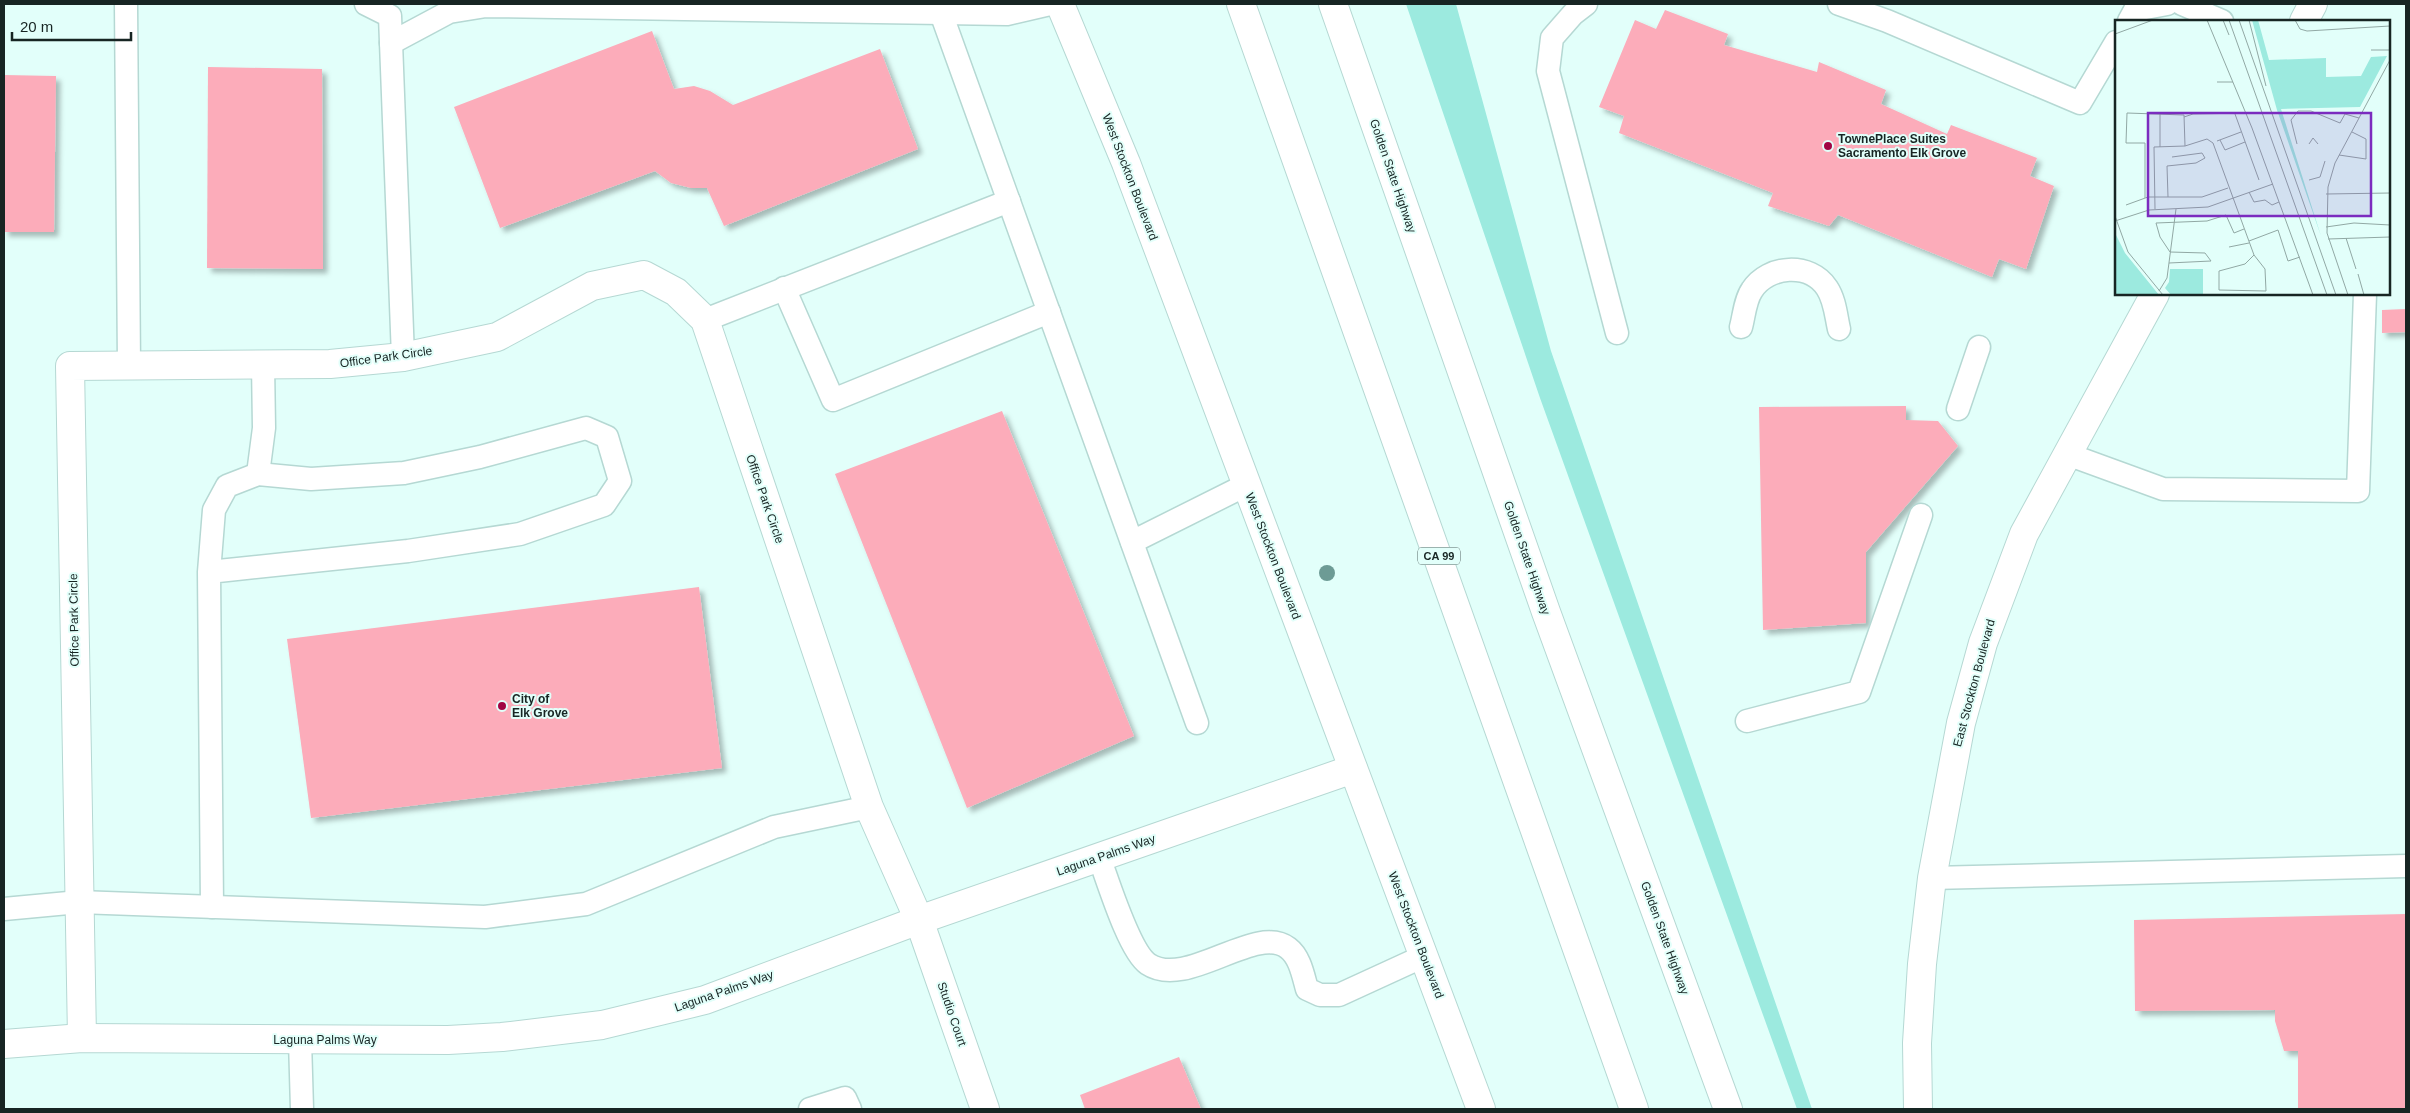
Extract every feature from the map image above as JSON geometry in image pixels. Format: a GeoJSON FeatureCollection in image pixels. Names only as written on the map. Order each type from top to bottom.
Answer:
{"type":"FeatureCollection","features":[{"type":"Feature","properties":{"kind":"main road","name":"West Stockton Boulevard"},"geometry":{"type":"LineString","coordinates":[[1060,4],[1126,163],[1481,1109]]}},
{"type":"Feature","properties":{"kind":"main road","name":"CA 99"},"geometry":{"type":"LineString","coordinates":[[1241,4],[1634,1109]]}},
{"type":"Feature","properties":{"kind":"main road","name":"Golden State Highway"},"geometry":{"type":"LineString","coordinates":[[1333,4],[1542,602],[1728,1109]]}},
{"type":"Feature","properties":{"kind":"main road"},"geometry":{"type":"LineString","coordinates":[[1343,4],[1345,38]]}},
{"type":"Feature","properties":{"kind":"main road"},"geometry":{"type":"LineString","coordinates":[[2305,20],[2313,4]]}},
{"type":"Feature","properties":{"kind":"main road","name":"Office Park Circle"},"geometry":{"type":"LineString","coordinates":[[82,1038],[70,366],[330,364],[403,356],[497,337],[592,286],[644,275],[676,292],[705,320],[869,807],[919,920]]}},
{"type":"Feature","properties":{"kind":"main road","name":"East Stockton Boulevard"},"geometry":{"type":"LineString","coordinates":[[1918,1109],[1917,1043],[1922,964],[1932,878],[1961,723],[1983,643],[2024,534],[2154,295]]}},
{"type":"Feature","properties":{"kind":"main road","name":"Laguna Palms Way"},"geometry":{"type":"LineString","coordinates":[[4,1044],[82,1038],[448,1040],[502,1037],[602,1025],[704,1000],[919,920],[1353,769]]}},
{"type":"Feature","properties":{"kind":"main road","name":"Studio Court"},"geometry":{"type":"LineString","coordinates":[[919,920],[985,1109]]}},
{"type":"Feature","properties":{"kind":"lane"},"geometry":{"type":"LineString","coordinates":[[126,4],[129,366]]}},
{"type":"Feature","properties":{"kind":"lane"},"geometry":{"type":"LineString","coordinates":[[366,4],[390,16],[403,356]]}},
{"type":"Feature","properties":{"kind":"lane"},"geometry":{"type":"LineString","coordinates":[[391,43],[449,12],[486,6],[1007,14],[1050,4]]}},
{"type":"Feature","properties":{"kind":"lane"},"geometry":{"type":"LineString","coordinates":[[1586,4],[1573,14],[1552,38],[1548,71],[1617,333]]}},
{"type":"Feature","properties":{"kind":"lane"},"geometry":{"type":"LineString","coordinates":[[1839,4],[1887,22],[2080,103],[2115,44]]}},
{"type":"Feature","properties":{"kind":"lane"},"geometry":{"type":"LineString","coordinates":[[2130,20],[2136,10],[2167,4]]}},
{"type":"Feature","properties":{"kind":"lane"},"geometry":{"type":"LineString","coordinates":[[2182,4],[2220,20]]}},
{"type":"Feature","properties":{"kind":"lane"},"geometry":{"type":"LineString","coordinates":[[941,13],[1198,723]]}},
{"type":"Feature","properties":{"kind":"lane"},"geometry":{"type":"LineString","coordinates":[[705,320],[1009,200]]}},
{"type":"Feature","properties":{"kind":"lane"},"geometry":{"type":"LineString","coordinates":[[1741,328],[1751,291],[1765,275],[1787,270],[1802,271],[1815,275],[1827,288],[1833,300],[1839,330]]}},
{"type":"Feature","properties":{"kind":"lane"},"geometry":{"type":"LineString","coordinates":[[784,288],[834,400],[1049,312]]}},
{"type":"Feature","properties":{"kind":"lane"},"geometry":{"type":"LineString","coordinates":[[2067,454],[2163,489],[2358,491],[2364,295]]}},
{"type":"Feature","properties":{"kind":"lane"},"geometry":{"type":"LineString","coordinates":[[1958,409],[1980,347]]}},
{"type":"Feature","properties":{"kind":"lane"},"geometry":{"type":"LineString","coordinates":[[258,474],[264,428],[262,364]]}},
{"type":"Feature","properties":{"kind":"lane"},"geometry":{"type":"LineString","coordinates":[[209,572],[408,551],[520,534],[604,505],[620,482],[607,436],[586,428],[480,457],[404,473],[311,479],[258,474],[227,486],[214,510],[209,572],[212,907]]}},
{"type":"Feature","properties":{"kind":"lane"},"geometry":{"type":"LineString","coordinates":[[1132,542],[1246,485]]}},
{"type":"Feature","properties":{"kind":"lane"},"geometry":{"type":"LineString","coordinates":[[1747,721],[1859,692],[1921,514]]}},
{"type":"Feature","properties":{"kind":"lane"},"geometry":{"type":"LineString","coordinates":[[4,909],[79,902],[484,917],[586,904],[774,827],[869,807]]}},
{"type":"Feature","properties":{"kind":"lane"},"geometry":{"type":"LineString","coordinates":[[1099,857],[1135,951],[1149,965],[1169,970],[1195,966],[1254,944],[1272,943],[1287,947],[1299,961],[1307,989],[1320,995],[1339,995],[1424,956]]}},
{"type":"Feature","properties":{"kind":"lane"},"geometry":{"type":"LineString","coordinates":[[1932,878],[2406,866]]}},
{"type":"Feature","properties":{"kind":"lane"},"geometry":{"type":"LineString","coordinates":[[300,1040],[302,1109]]}},
{"type":"Feature","properties":{"kind":"lane"},"geometry":{"type":"LineString","coordinates":[[810,1109],[845,1098],[850,1109]]}},
{"type":"Feature","properties":{"kind":"shaded area"},"geometry":{"type":"Polygon","coordinates":[[[1406,4],[1456,4],[1551,351],[1812,1109],[1797,1109],[1540,398],[1406,4]]]}},
{"type":"Feature","properties":{"kind":"building","name":"TownePlace Suites Sacramento Elk Grove"},"geometry":{"type":"Polygon","coordinates":[[[1665,10],[1728,34],[1724,45],[1817,72],[1819,62],[1886,90],[1881,104],[1947,134],[1951,125],[2037,158],[2030,176],[2054,186],[2026,269],[1999,259],[1992,277],[1838,215],[1829,226],[1768,206],[1773,193],[1619,133],[1624,116],[1599,107],[1635,20],[1656,29],[1665,10]]]}},
{"type":"Feature","properties":{"kind":"building"},"geometry":{"type":"Polygon","coordinates":[[[652,31],[674,89],[694,86],[710,91],[733,105],[880,49],[918,149],[724,226],[707,188],[691,188],[671,183],[655,171],[500,228],[454,107],[652,31]]]}},
{"type":"Feature","properties":{"kind":"building"},"geometry":{"type":"Polygon","coordinates":[[[208,67],[322,69],[323,269],[207,268],[208,67]]]}},
{"type":"Feature","properties":{"kind":"building"},"geometry":{"type":"Polygon","coordinates":[[[4,75],[56,76],[54,232],[4,232],[4,75]]]}},
{"type":"Feature","properties":{"kind":"building"},"geometry":{"type":"Polygon","coordinates":[[[2406,309],[2406,332],[2382,333],[2382,310],[2406,309]]]}},
{"type":"Feature","properties":{"kind":"building"},"geometry":{"type":"Polygon","coordinates":[[[1906,406],[1906,420],[1938,421],[1958,446],[1866,552],[1866,623],[1763,630],[1759,407],[1906,406]]]}},
{"type":"Feature","properties":{"kind":"building"},"geometry":{"type":"Polygon","coordinates":[[[1002,411],[1134,736],[967,808],[835,474],[1002,411]]]}},
{"type":"Feature","properties":{"kind":"building"},"geometry":{"type":"Polygon","coordinates":[[[699,587],[722,768],[311,818],[287,639],[699,587]]]}},
{"type":"Feature","properties":{"kind":"building"},"geometry":{"type":"Polygon","coordinates":[[[2406,914],[2406,1109],[2298,1109],[2298,1051],[2284,1051],[2275,1021],[2275,1010],[2135,1011],[2134,920],[2406,914]]]}},
{"type":"Feature","properties":{"kind":"building"},"geometry":{"type":"Polygon","coordinates":[[[1179,1057],[1201,1109],[1085,1109],[1080,1095],[1179,1057]]]}},
{"type":"Feature","properties":{"kind":"place","name":"TownePlace Suites Sacramento Elk Grove"},"geometry":{"type":"Point","coordinates":[1828,146]}},
{"type":"Feature","properties":{"kind":"place","name":"City of Elk Grove"},"geometry":{"type":"Point","coordinates":[502,706]}}]}
